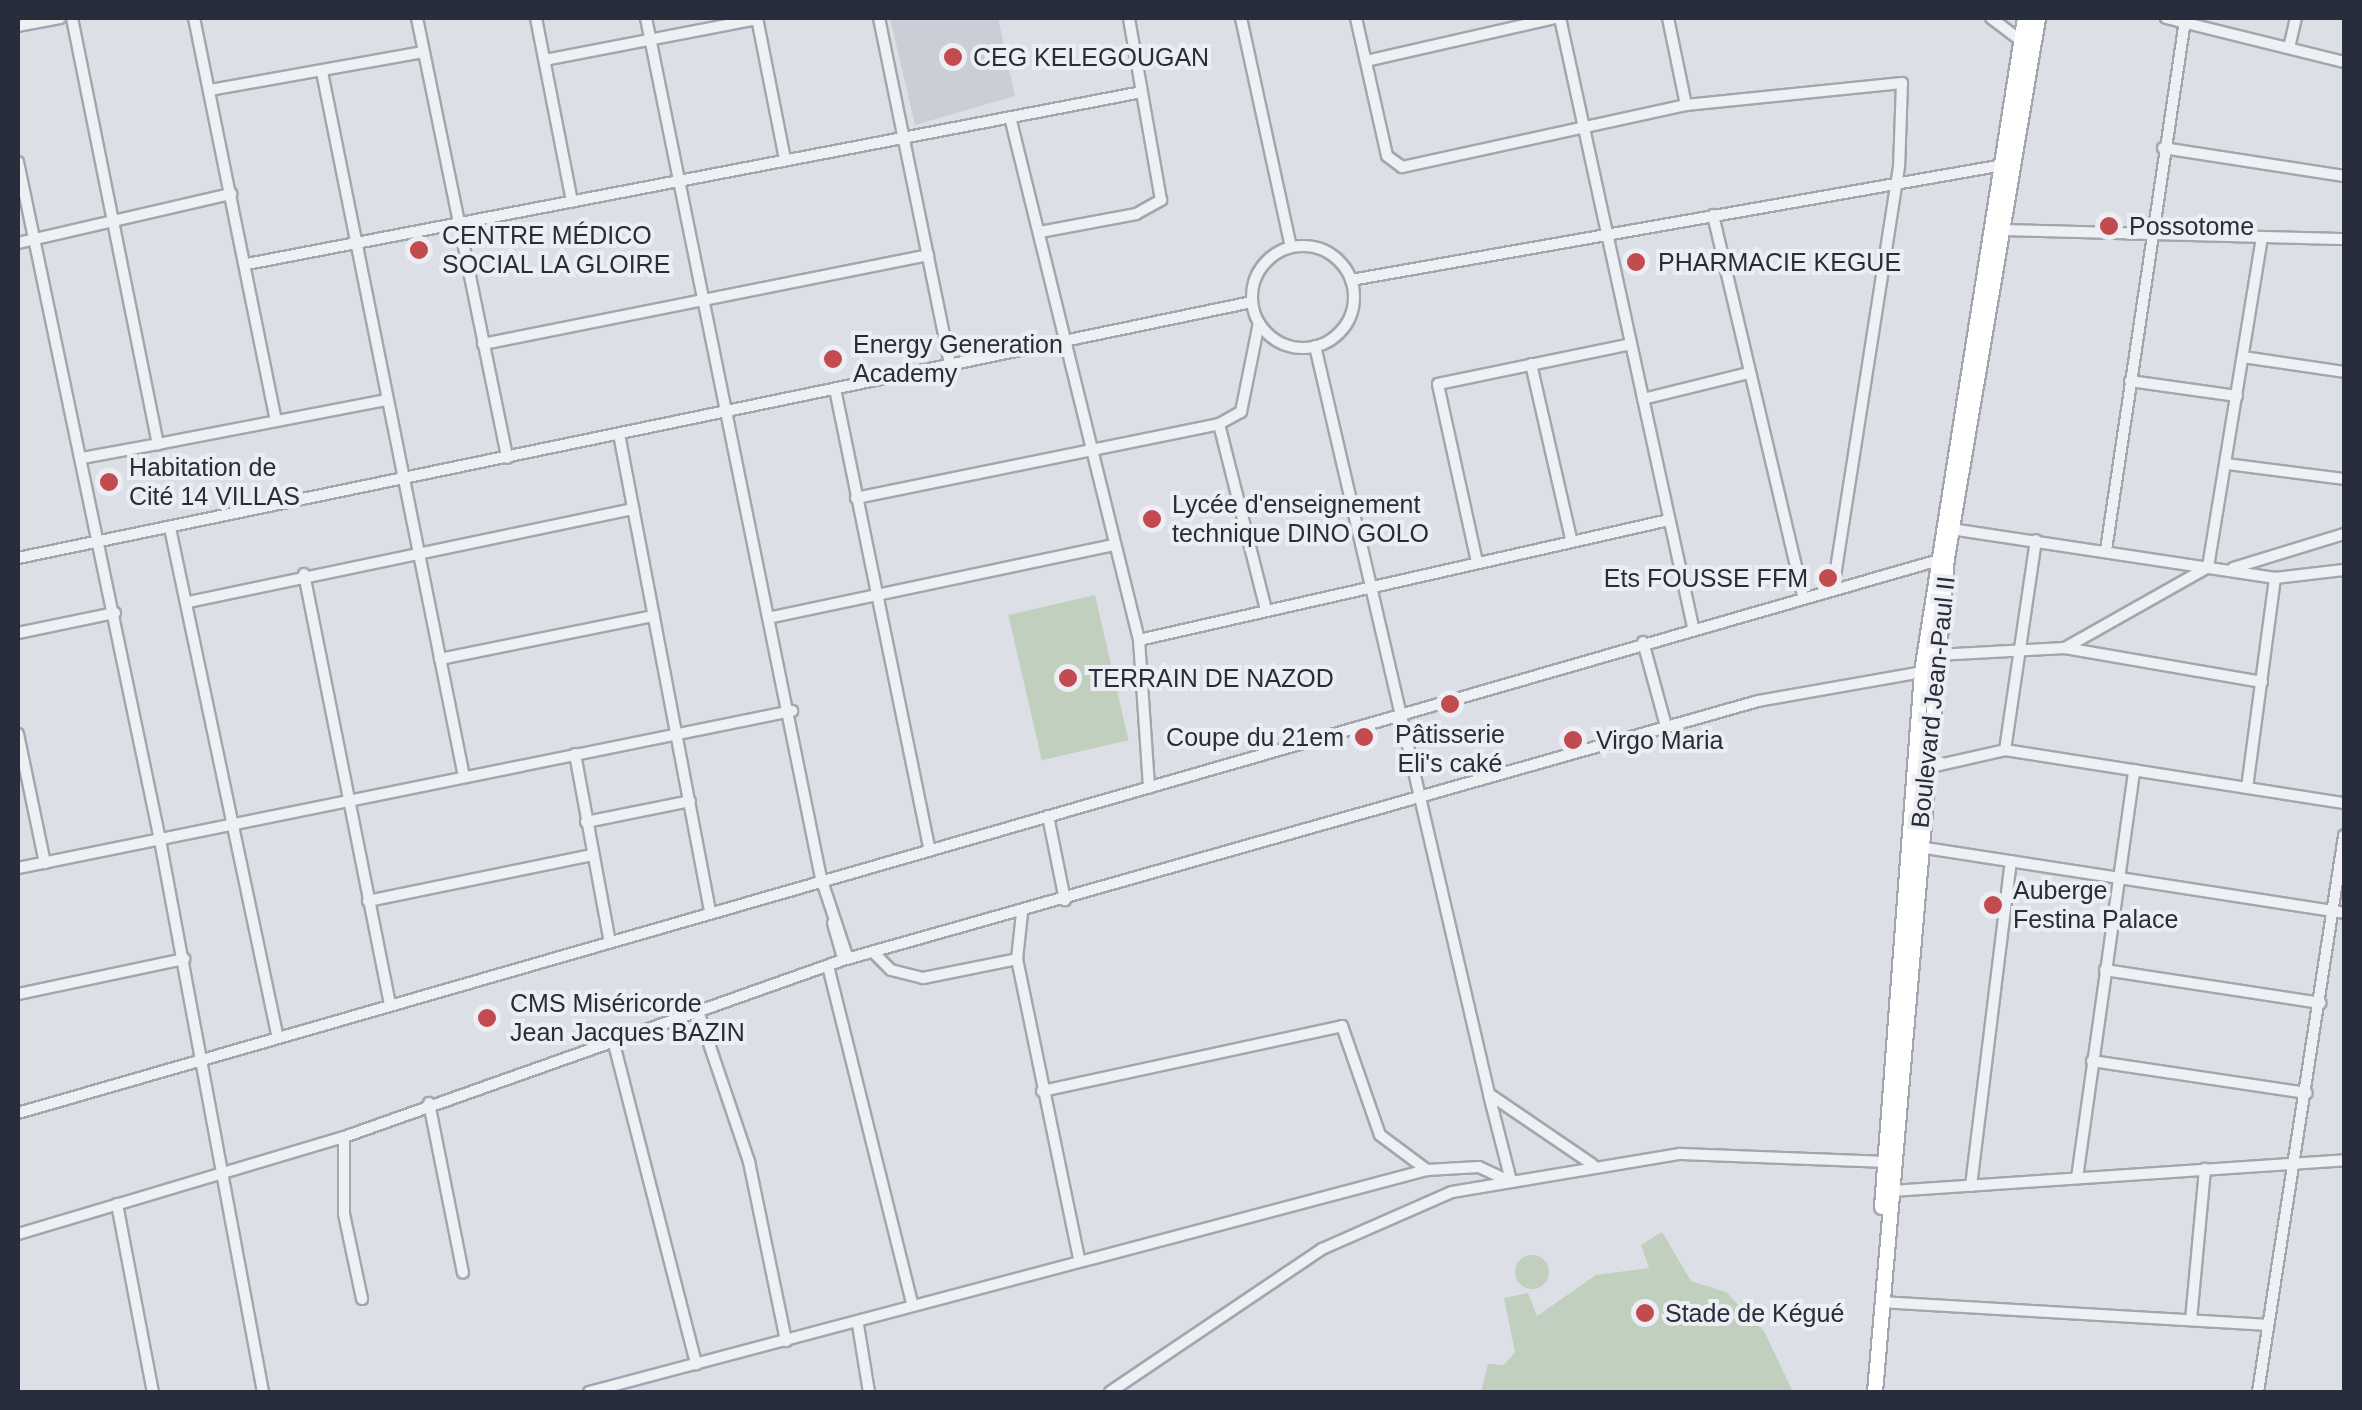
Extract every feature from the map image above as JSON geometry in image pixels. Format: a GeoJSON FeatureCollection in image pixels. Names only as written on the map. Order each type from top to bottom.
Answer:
{"type":"FeatureCollection","features":[{"type":"Feature","properties":{"kind":"main road","name":"Boulevard Jean-Paul II"},"geometry":{"type":"LineString","coordinates":[[1866,1392],[1937,655],[1941,558],[1951,529],[2000,230],[2024,18]]}},
{"type":"Feature","properties":{"kind":"main road","name":"Boulevard Jean-Paul II"},"geometry":{"type":"LineString","coordinates":[[1875,1392],[1893,1190],[1890,1162],[1922,672],[2007,164],[2038,18]]}},
{"type":"Feature","properties":{"kind":"street"},"geometry":{"type":"LineString","coordinates":[[18,26],[60,18]]}},
{"type":"Feature","properties":{"kind":"street"},"geometry":{"type":"LineString","coordinates":[[72,18],[158,444]]}},
{"type":"Feature","properties":{"kind":"street"},"geometry":{"type":"LineString","coordinates":[[194,18],[276,421]]}},
{"type":"Feature","properties":{"kind":"street"},"geometry":{"type":"LineString","coordinates":[[417,18],[507,458]]}},
{"type":"Feature","properties":{"kind":"street"},"geometry":{"type":"LineString","coordinates":[[536,18],[572,202]]}},
{"type":"Feature","properties":{"kind":"street"},"geometry":{"type":"LineString","coordinates":[[646,18],[792,711],[821,878],[846,960]]}},
{"type":"Feature","properties":{"kind":"street"},"geometry":{"type":"LineString","coordinates":[[545,60],[757,18],[785,160]]}},
{"type":"Feature","properties":{"kind":"street"},"geometry":{"type":"LineString","coordinates":[[879,18],[950,365]]}},
{"type":"Feature","properties":{"kind":"street"},"geometry":{"type":"LineString","coordinates":[[1040,232],[1136,214],[1160,200],[1130,18]]}},
{"type":"Feature","properties":{"kind":"street"},"geometry":{"type":"LineString","coordinates":[[1242,18],[1291,247]]}},
{"type":"Feature","properties":{"kind":"street"},"geometry":{"type":"LineString","coordinates":[[1356,18],[1392,164],[1584,128],[1686,104],[1902,84],[1897,180],[1833,587]]}},
{"type":"Feature","properties":{"kind":"street"},"geometry":{"type":"LineString","coordinates":[[1366,61],[1558,18],[1694,627]]}},
{"type":"Feature","properties":{"kind":"street"},"geometry":{"type":"LineString","coordinates":[[1668,18],[1686,104]]}},
{"type":"Feature","properties":{"kind":"street"},"geometry":{"type":"LineString","coordinates":[[1991,18],[2022,42]]}},
{"type":"Feature","properties":{"kind":"street"},"geometry":{"type":"LineString","coordinates":[[2166,18],[2344,62]]}},
{"type":"Feature","properties":{"kind":"street"},"geometry":{"type":"LineString","coordinates":[[2288,48],[2296,18]]}},
{"type":"Feature","properties":{"kind":"street"},"geometry":{"type":"LineString","coordinates":[[2106,550],[2184,21]]}},
{"type":"Feature","properties":{"kind":"street"},"geometry":{"type":"LineString","coordinates":[[210,90],[423,52]]}},
{"type":"Feature","properties":{"kind":"street"},"geometry":{"type":"LineString","coordinates":[[322,72],[464,777]]}},
{"type":"Feature","properties":{"kind":"street"},"geometry":{"type":"LineString","coordinates":[[246,264],[1142,92]]}},
{"type":"Feature","properties":{"kind":"street"},"geometry":{"type":"LineString","coordinates":[[1010,117],[1139,640],[1149,788]]}},
{"type":"Feature","properties":{"kind":"street"},"geometry":{"type":"LineString","coordinates":[[2163,148],[2344,176]]}},
{"type":"Feature","properties":{"kind":"street"},"geometry":{"type":"LineString","coordinates":[[18,162],[101,542],[184,960],[197,1056],[224,1174],[263,1392]]}},
{"type":"Feature","properties":{"kind":"street"},"geometry":{"type":"LineString","coordinates":[[1351,280],[1897,180],[2007,164]]}},
{"type":"Feature","properties":{"kind":"street"},"geometry":{"type":"LineString","coordinates":[[18,243],[231,194]]}},
{"type":"Feature","properties":{"kind":"street"},"geometry":{"type":"LineString","coordinates":[[1713,215],[1745,374],[1803,596]]}},
{"type":"Feature","properties":{"kind":"street"},"geometry":{"type":"LineString","coordinates":[[2000,230],[2344,239]]}},
{"type":"Feature","properties":{"kind":"street"},"geometry":{"type":"LineString","coordinates":[[2208,567],[2262,237]]}},
{"type":"Feature","properties":{"kind":"street"},"geometry":{"type":"LineString","coordinates":[[856,498],[1091,446],[1219,424],[1241,412],[1259,324],[1252,302],[1266,262],[1291,247],[1334,256],[1351,280],[1344,328],[1315,346],[1283,344],[1259,324]]}},
{"type":"Feature","properties":{"kind":"street"},"geometry":{"type":"LineString","coordinates":[[483,344],[928,256]]}},
{"type":"Feature","properties":{"kind":"street"},"geometry":{"type":"LineString","coordinates":[[18,558],[1252,302]]}},
{"type":"Feature","properties":{"kind":"street"},"geometry":{"type":"LineString","coordinates":[[1477,562],[1438,384],[1630,344]]}},
{"type":"Feature","properties":{"kind":"street"},"geometry":{"type":"LineString","coordinates":[[1315,346],[1403,710],[1415,797],[1506,1177]]}},
{"type":"Feature","properties":{"kind":"street"},"geometry":{"type":"LineString","coordinates":[[2243,357],[2344,372]]}},
{"type":"Feature","properties":{"kind":"street"},"geometry":{"type":"LineString","coordinates":[[1531,364],[1571,539]]}},
{"type":"Feature","properties":{"kind":"street"},"geometry":{"type":"LineString","coordinates":[[1642,399],[1745,374]]}},
{"type":"Feature","properties":{"kind":"street"},"geometry":{"type":"LineString","coordinates":[[2130,381],[2237,396]]}},
{"type":"Feature","properties":{"kind":"street"},"geometry":{"type":"LineString","coordinates":[[835,389],[873,594],[930,846]]}},
{"type":"Feature","properties":{"kind":"street"},"geometry":{"type":"LineString","coordinates":[[82,458],[386,400]]}},
{"type":"Feature","properties":{"kind":"street"},"geometry":{"type":"LineString","coordinates":[[1219,424],[1266,610]]}},
{"type":"Feature","properties":{"kind":"street"},"geometry":{"type":"LineString","coordinates":[[618,434],[710,909]]}},
{"type":"Feature","properties":{"kind":"street"},"geometry":{"type":"LineString","coordinates":[[2226,464],[2344,479]]}},
{"type":"Feature","properties":{"kind":"street"},"geometry":{"type":"LineString","coordinates":[[188,602],[417,550],[633,509]]}},
{"type":"Feature","properties":{"kind":"street"},"geometry":{"type":"LineString","coordinates":[[1139,640],[1571,539],[1669,520]]}},
{"type":"Feature","properties":{"kind":"street"},"geometry":{"type":"LineString","coordinates":[[170,528],[276,1034]]}},
{"type":"Feature","properties":{"kind":"street"},"geometry":{"type":"LineString","coordinates":[[1951,529],[2275,578],[2344,570]]}},
{"type":"Feature","properties":{"kind":"street"},"geometry":{"type":"LineString","coordinates":[[2228,570],[2344,534]]}},
{"type":"Feature","properties":{"kind":"street"},"geometry":{"type":"LineString","coordinates":[[2005,750],[2036,540]]}},
{"type":"Feature","properties":{"kind":"street"},"geometry":{"type":"LineString","coordinates":[[772,617],[1114,545]]}},
{"type":"Feature","properties":{"kind":"street"},"geometry":{"type":"LineString","coordinates":[[18,1112],[197,1056],[930,846],[1149,788],[1403,710],[1941,558]]}},
{"type":"Feature","properties":{"kind":"street"},"geometry":{"type":"LineString","coordinates":[[2065,648],[2208,567]]}},
{"type":"Feature","properties":{"kind":"street"},"geometry":{"type":"LineString","coordinates":[[304,574],[388,1002]]}},
{"type":"Feature","properties":{"kind":"street"},"geometry":{"type":"LineString","coordinates":[[2247,788],[2275,578]]}},
{"type":"Feature","properties":{"kind":"street"},"geometry":{"type":"LineString","coordinates":[[18,634],[115,613]]}},
{"type":"Feature","properties":{"kind":"street"},"geometry":{"type":"LineString","coordinates":[[440,660],[654,616]]}},
{"type":"Feature","properties":{"kind":"street"},"geometry":{"type":"LineString","coordinates":[[1643,642],[1666,726]]}},
{"type":"Feature","properties":{"kind":"street"},"geometry":{"type":"LineString","coordinates":[[1937,655],[2065,648],[2262,682]]}},
{"type":"Feature","properties":{"kind":"street"},"geometry":{"type":"LineString","coordinates":[[18,1234],[344,1137],[612,1036],[829,970],[846,960],[1022,913],[1666,726],[1922,672]]}},
{"type":"Feature","properties":{"kind":"street"},"geometry":{"type":"LineString","coordinates":[[18,868],[792,711]]}},
{"type":"Feature","properties":{"kind":"street"},"geometry":{"type":"LineString","coordinates":[[18,734],[46,862]]}},
{"type":"Feature","properties":{"kind":"street"},"geometry":{"type":"LineString","coordinates":[[1925,768],[2005,750],[2344,803]]}},
{"type":"Feature","properties":{"kind":"street"},"geometry":{"type":"LineString","coordinates":[[575,754],[609,938]]}},
{"type":"Feature","properties":{"kind":"street"},"geometry":{"type":"LineString","coordinates":[[2076,1178],[2134,770]]}},
{"type":"Feature","properties":{"kind":"street"},"geometry":{"type":"LineString","coordinates":[[586,822],[690,801]]}},
{"type":"Feature","properties":{"kind":"street"},"geometry":{"type":"LineString","coordinates":[[1048,816],[1065,900]]}},
{"type":"Feature","properties":{"kind":"street"},"geometry":{"type":"LineString","coordinates":[[2258,1392],[2320,1004],[2339,913],[2344,836]]}},
{"type":"Feature","properties":{"kind":"street"},"geometry":{"type":"LineString","coordinates":[[1919,848],[2339,913]]}},
{"type":"Feature","properties":{"kind":"street"},"geometry":{"type":"LineString","coordinates":[[368,901],[593,856]]}},
{"type":"Feature","properties":{"kind":"street"},"geometry":{"type":"LineString","coordinates":[[1970,1186],[2011,861]]}},
{"type":"Feature","properties":{"kind":"street"},"geometry":{"type":"LineString","coordinates":[[1022,913],[1017,960],[1079,1258]]}},
{"type":"Feature","properties":{"kind":"street"},"geometry":{"type":"LineString","coordinates":[[874,952],[891,970],[923,978],[1017,960]]}},
{"type":"Feature","properties":{"kind":"street"},"geometry":{"type":"LineString","coordinates":[[18,994],[184,960]]}},
{"type":"Feature","properties":{"kind":"street"},"geometry":{"type":"LineString","coordinates":[[829,970],[913,1306]]}},
{"type":"Feature","properties":{"kind":"street"},"geometry":{"type":"LineString","coordinates":[[2105,970],[2320,1004]]}},
{"type":"Feature","properties":{"kind":"street"},"geometry":{"type":"LineString","coordinates":[[697,1008],[749,1162],[786,1341]]}},
{"type":"Feature","properties":{"kind":"street"},"geometry":{"type":"LineString","coordinates":[[1042,1092],[1342,1026],[1374,1126],[1427,1170]]}},
{"type":"Feature","properties":{"kind":"street"},"geometry":{"type":"LineString","coordinates":[[612,1036],[696,1364]]}},
{"type":"Feature","properties":{"kind":"street"},"geometry":{"type":"LineString","coordinates":[[2092,1060],[2307,1093]]}},
{"type":"Feature","properties":{"kind":"street"},"geometry":{"type":"LineString","coordinates":[[1489,1094],[1592,1164]]}},
{"type":"Feature","properties":{"kind":"street"},"geometry":{"type":"LineString","coordinates":[[430,1103],[463,1274]]}},
{"type":"Feature","properties":{"kind":"street"},"geometry":{"type":"LineString","coordinates":[[344,1137],[344,1214],[362,1299]]}},
{"type":"Feature","properties":{"kind":"street"},"geometry":{"type":"LineString","coordinates":[[1110,1392],[1322,1249],[1506,1177],[1592,1164],[1724,1152],[1890,1162]]}},
{"type":"Feature","properties":{"kind":"street"},"geometry":{"type":"LineString","coordinates":[[1893,1190],[2344,1160]]}},
{"type":"Feature","properties":{"kind":"street"},"geometry":{"type":"LineString","coordinates":[[589,1392],[858,1325],[1079,1258],[1427,1170],[1479,1166],[1506,1177]]}},
{"type":"Feature","properties":{"kind":"street"},"geometry":{"type":"LineString","coordinates":[[2191,1320],[2205,1170]]}},
{"type":"Feature","properties":{"kind":"street"},"geometry":{"type":"LineString","coordinates":[[117,1204],[153,1392]]}},
{"type":"Feature","properties":{"kind":"street"},"geometry":{"type":"LineString","coordinates":[[1881,1302],[2268,1325]]}},
{"type":"Feature","properties":{"kind":"street"},"geometry":{"type":"LineString","coordinates":[[858,1325],[869,1392]]}},
{"type":"Feature","properties":{"kind":"shaded area","name":"CEG KELEGOUGAN"},"geometry":{"type":"Polygon","coordinates":[[[890,18],[998,18],[1015,96],[915,125],[890,18]]]}},
{"type":"Feature","properties":{"kind":"shaded area","name":"PHARMACIE KEGUE"},"geometry":{"type":"Polygon","coordinates":[[[1636,248],[1646,252],[1650,262],[1646,272],[1636,276],[1626,272],[1622,262],[1626,252],[1636,248]]]}},
{"type":"Feature","properties":{"kind":"green space","name":"TERRAIN DE NAZOD"},"geometry":{"type":"Polygon","coordinates":[[[1095,595],[1129,740],[1042,760],[1008,615],[1095,595]]]}},
{"type":"Feature","properties":{"kind":"green space","name":"Stade de Kégué"},"geometry":{"type":"Polygon","coordinates":[[[1662,1232],[1691,1281],[1726,1292],[1764,1331],[1793,1392],[1481,1392],[1488,1364],[1504,1365],[1515,1352],[1504,1298],[1528,1293],[1537,1316],[1596,1275],[1649,1268],[1641,1245],[1662,1232]]]}},
{"type":"Feature","properties":{"kind":"green space"},"geometry":{"type":"Polygon","coordinates":[[[1532,1255],[1544,1260],[1549,1272],[1544,1284],[1532,1289],[1520,1284],[1515,1272],[1520,1260],[1532,1255]]]}},
{"type":"Feature","properties":{"kind":"place","name":"CEG KELEGOUGAN"},"geometry":{"type":"Point","coordinates":[953,57]}},
{"type":"Feature","properties":{"kind":"place","name":"Possotome"},"geometry":{"type":"Point","coordinates":[2109,226]}},
{"type":"Feature","properties":{"kind":"place","name":"CENTRE MÉDICO SOCIAL LA GLOIRE"},"geometry":{"type":"Point","coordinates":[419,250]}},
{"type":"Feature","properties":{"kind":"place","name":"PHARMACIE KEGUE"},"geometry":{"type":"Point","coordinates":[1636,262]}},
{"type":"Feature","properties":{"kind":"place","name":"Energy Generation Academy"},"geometry":{"type":"Point","coordinates":[833,359]}},
{"type":"Feature","properties":{"kind":"place","name":"Habitation de Cité 14 VILLAS"},"geometry":{"type":"Point","coordinates":[109,482]}},
{"type":"Feature","properties":{"kind":"place","name":"Lycée d'enseignement technique DINO GOLO"},"geometry":{"type":"Point","coordinates":[1152,519]}},
{"type":"Feature","properties":{"kind":"place","name":"Ets FOUSSE FFM"},"geometry":{"type":"Point","coordinates":[1828,578]}},
{"type":"Feature","properties":{"kind":"place","name":"TERRAIN DE NAZOD"},"geometry":{"type":"Point","coordinates":[1068,678]}},
{"type":"Feature","properties":{"kind":"place","name":"Pâtisserie Eli's caké"},"geometry":{"type":"Point","coordinates":[1450,704]}},
{"type":"Feature","properties":{"kind":"place","name":"Coupe du 21em"},"geometry":{"type":"Point","coordinates":[1364,737]}},
{"type":"Feature","properties":{"kind":"place","name":"Virgo Maria"},"geometry":{"type":"Point","coordinates":[1573,740]}},
{"type":"Feature","properties":{"kind":"place","name":"Auberge Festina Palace"},"geometry":{"type":"Point","coordinates":[1993,905]}},
{"type":"Feature","properties":{"kind":"place","name":"CMS Miséricorde Jean Jacques BAZIN"},"geometry":{"type":"Point","coordinates":[487,1018]}},
{"type":"Feature","properties":{"kind":"place","name":"Stade de Kégué"},"geometry":{"type":"Point","coordinates":[1645,1313]}}]}
